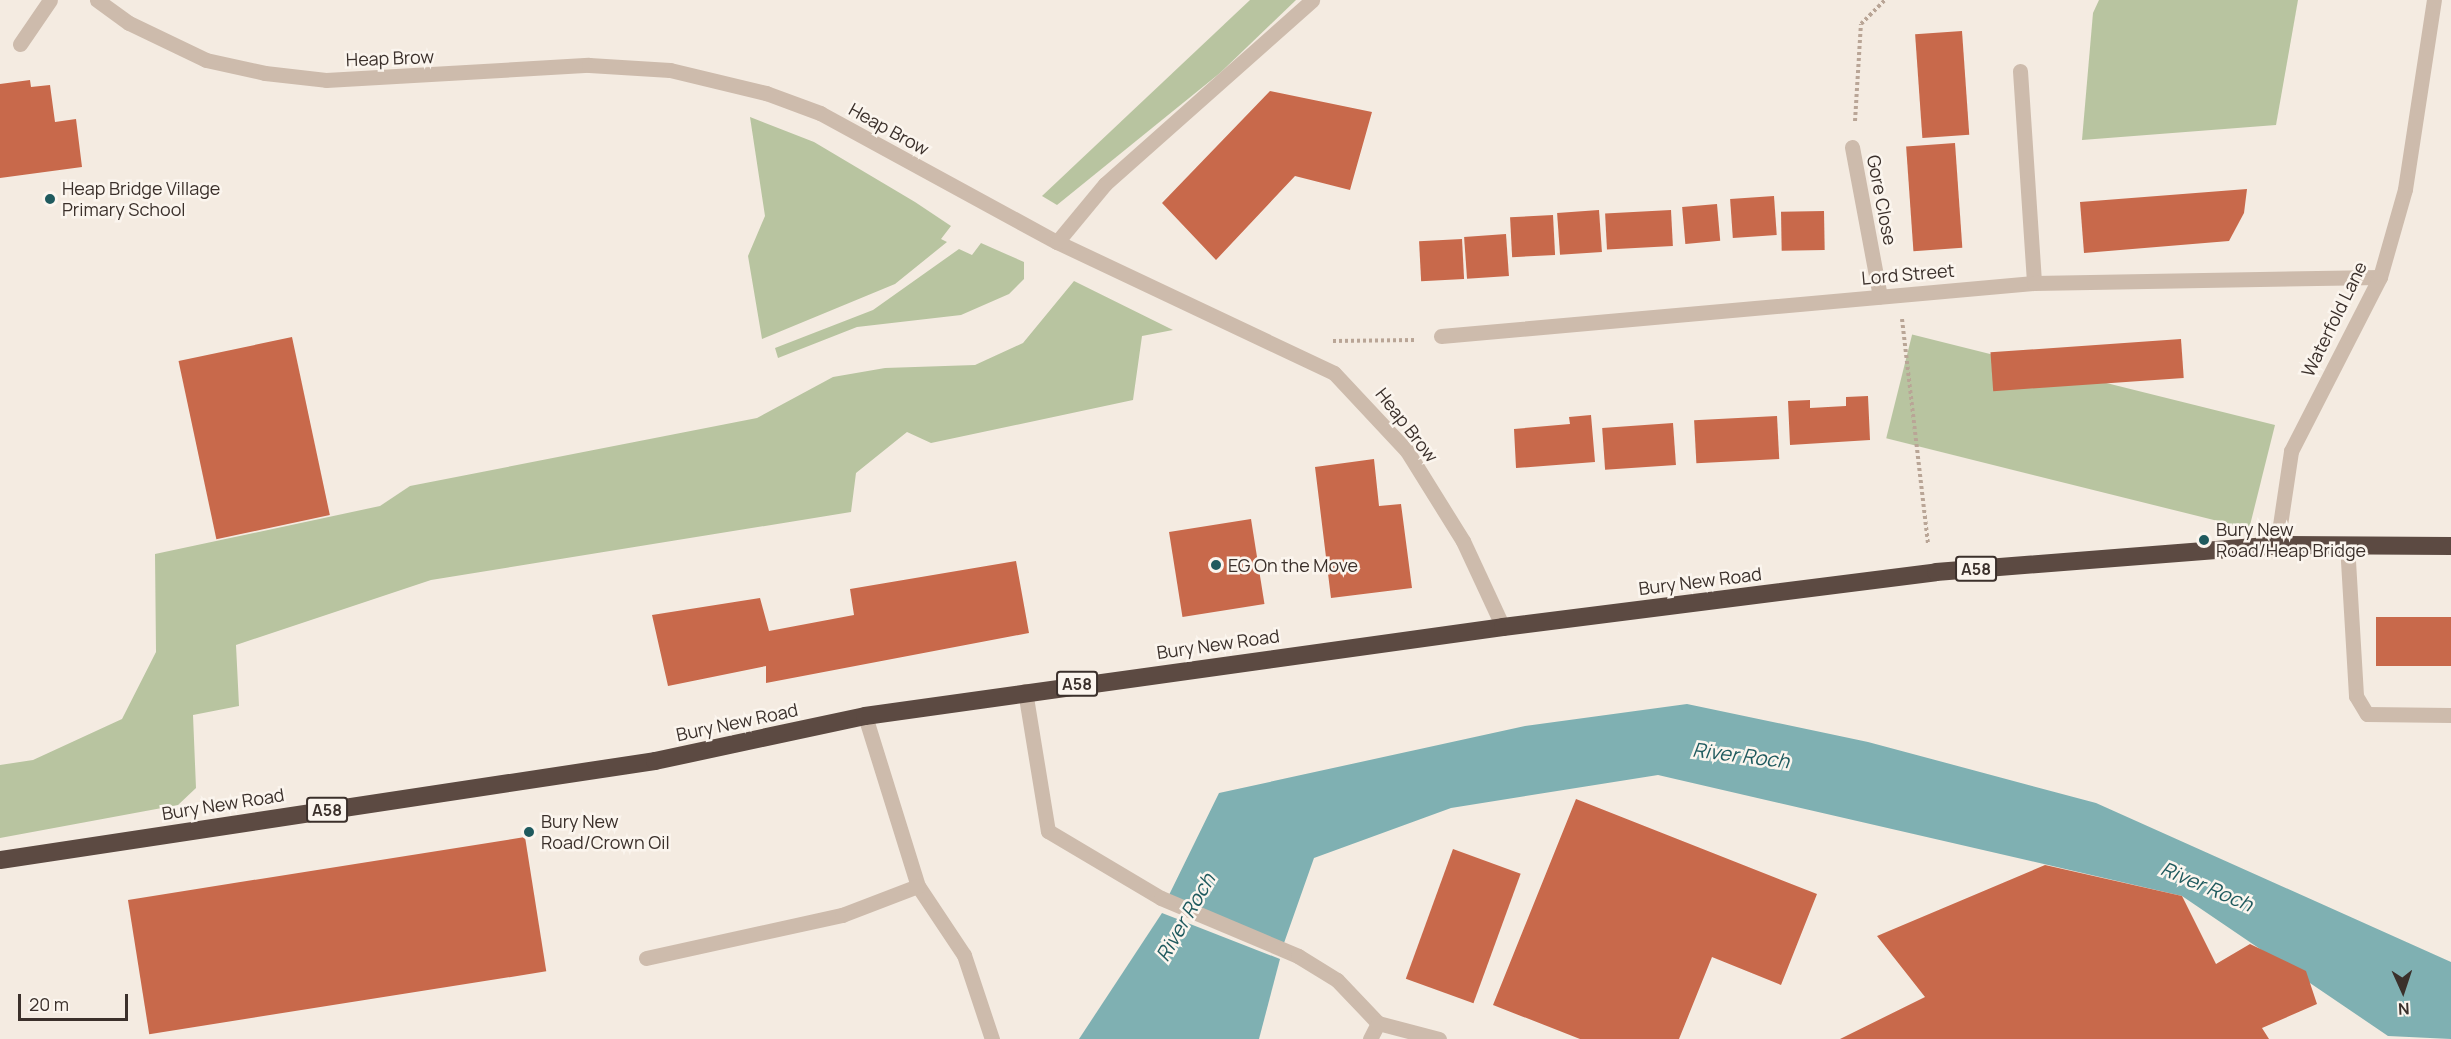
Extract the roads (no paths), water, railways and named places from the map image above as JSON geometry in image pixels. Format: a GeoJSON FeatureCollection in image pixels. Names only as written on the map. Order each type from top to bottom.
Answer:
{"type":"FeatureCollection","features":[{"type":"Feature","properties":{"kind":"highway","name":"Bury New Road"},"geometry":{"type":"LineString","coordinates":[[0,860],[655,761],[865,716],[1025,691],[1503,627],[1936,572],[2277,545],[2451,546]]}},
{"type":"Feature","properties":{"kind":"street"},"geometry":{"type":"LineString","coordinates":[[20,44],[50,0]]}},
{"type":"Feature","properties":{"kind":"street","name":"Heap Brow"},"geometry":{"type":"LineString","coordinates":[[97,0],[129,23],[206,60],[265,73],[326,80],[589,65],[670,70],[766,93],[820,113],[1057,242],[1285,345],[1334,373],[1371,406],[1407,451],[1463,541],[1503,627]]}},
{"type":"Feature","properties":{"kind":"street"},"geometry":{"type":"LineString","coordinates":[[1057,242],[1105,184],[1312,0]]}},
{"type":"Feature","properties":{"kind":"street","name":"Waterfold Lane"},"geometry":{"type":"LineString","coordinates":[[2277,545],[2291,451],[2379,277],[2405,189],[2434,0]]}},
{"type":"Feature","properties":{"kind":"street"},"geometry":{"type":"LineString","coordinates":[[2020,71],[2034,283]]}},
{"type":"Feature","properties":{"kind":"street","name":"Gore Close"},"geometry":{"type":"LineString","coordinates":[[1852,147],[1880,296]]}},
{"type":"Feature","properties":{"kind":"street","name":"Lord Street"},"geometry":{"type":"LineString","coordinates":[[1440,336],[2034,283],[2379,277]]}},
{"type":"Feature","properties":{"kind":"street"},"geometry":{"type":"LineString","coordinates":[[2347,544],[2356,696],[2367,714],[2451,715]]}},
{"type":"Feature","properties":{"kind":"street"},"geometry":{"type":"LineString","coordinates":[[1025,691],[1048,831],[1161,898],[1298,956],[1337,980],[1378,1023],[1439,1039]]}},
{"type":"Feature","properties":{"kind":"street"},"geometry":{"type":"LineString","coordinates":[[865,716],[918,886],[964,955],[992,1039]]}},
{"type":"Feature","properties":{"kind":"street"},"geometry":{"type":"LineString","coordinates":[[645,958],[842,915],[918,886]]}},
{"type":"Feature","properties":{"kind":"street"},"geometry":{"type":"LineString","coordinates":[[1370,1039],[1378,1023]]}},
{"type":"Feature","properties":{"kind":"water","name":"River Roch"},"geometry":{"type":"Polygon","coordinates":[[[1687,704],[1868,742],[2096,803],[2451,962],[2451,1039],[2388,1036],[2182,896],[1658,775],[1451,808],[1314,858],[1284,943],[1169,895],[1219,793],[1525,726],[1687,704]]]}},
{"type":"Feature","properties":{"kind":"water"},"geometry":{"type":"Polygon","coordinates":[[[1162,913],[1280,959],[1259,1039],[1079,1039],[1162,913]]]}},
{"type":"Feature","properties":{"kind":"place","name":"Heap Bridge Village Primary School"},"geometry":{"type":"Point","coordinates":[50,199]}},
{"type":"Feature","properties":{"kind":"place","name":"Bury New Road/Heap Bridge"},"geometry":{"type":"Point","coordinates":[2204,540]}},
{"type":"Feature","properties":{"kind":"place","name":"EG On the Move"},"geometry":{"type":"Point","coordinates":[1216,565]}},
{"type":"Feature","properties":{"kind":"place","name":"Bury New Road/Crown Oil"},"geometry":{"type":"Point","coordinates":[529,832]}}]}
